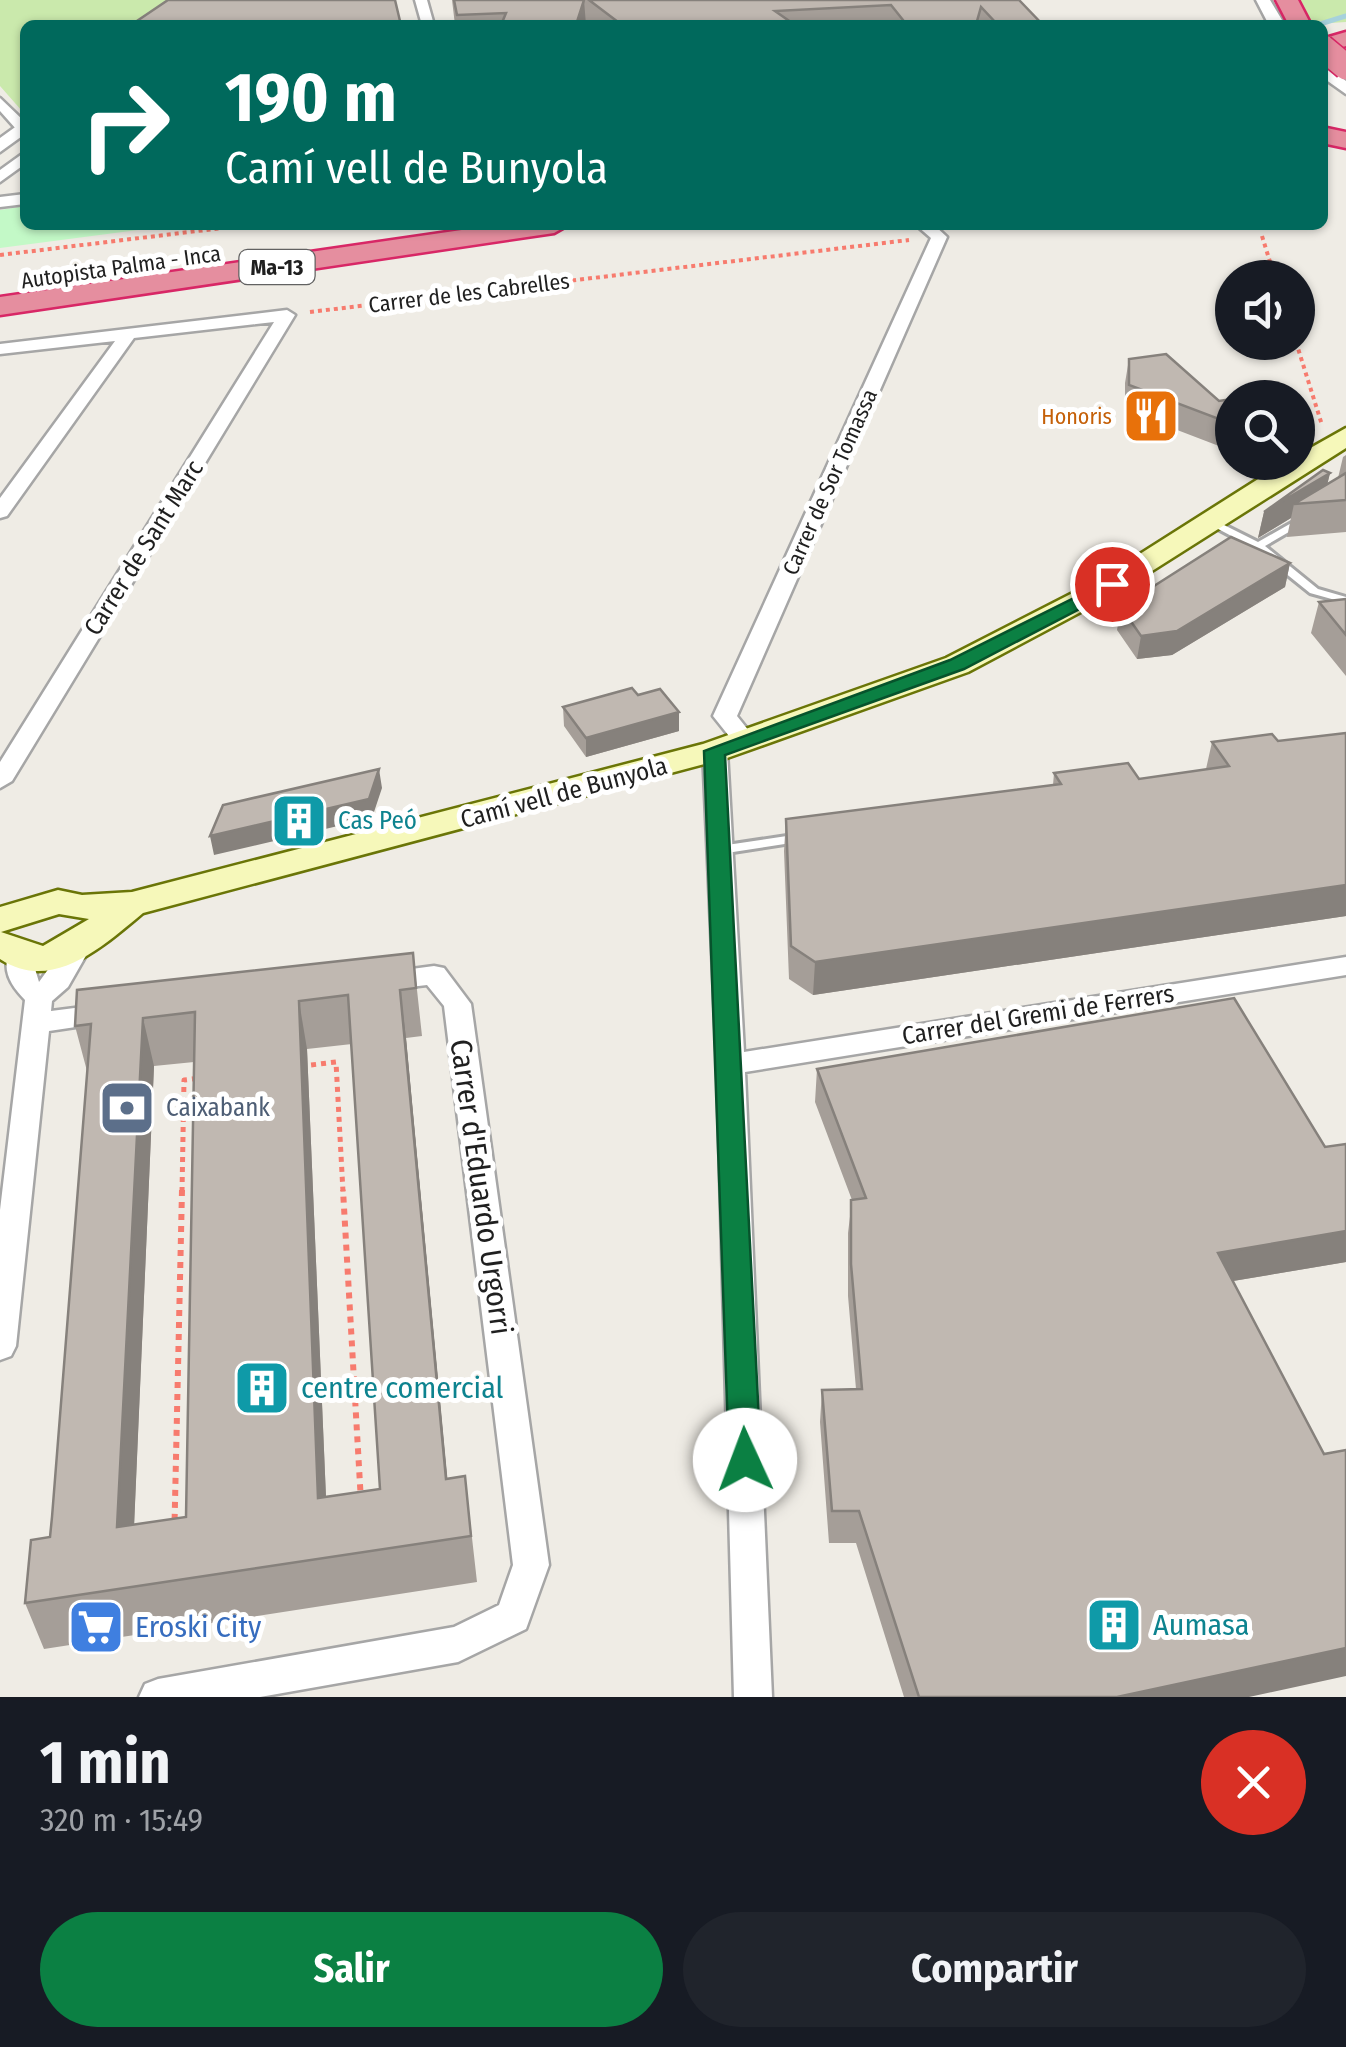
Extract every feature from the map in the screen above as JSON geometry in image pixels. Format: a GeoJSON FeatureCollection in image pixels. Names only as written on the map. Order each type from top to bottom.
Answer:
{"type":"FeatureCollection","features":[{"type":"Feature","properties":{"kind":"highway","name":"Autopista Palma - Inca"},"geometry":{"type":"LineString","coordinates":[[0,284],[384,230]]}},
{"type":"Feature","properties":{"kind":"highway","name":"Autopista Palma - Inca"},"geometry":{"type":"LineString","coordinates":[[0,306],[520,230]]}},
{"type":"Feature","properties":{"kind":"main road","name":"Camí vell de Bunyola"},"geometry":{"type":"LineString","coordinates":[[83,929],[132,904],[730,746],[957,664],[1112,584],[1212,523],[1297,478],[1338,441]]}},
{"type":"Feature","properties":{"kind":"main road"},"geometry":{"type":"LineString","coordinates":[[58,902],[83,929],[43,959],[9,936],[58,902]]}},
{"type":"Feature","properties":{"kind":"street"},"geometry":{"type":"LineString","coordinates":[[1263,0],[1286,17]]}},
{"type":"Feature","properties":{"kind":"street"},"geometry":{"type":"LineString","coordinates":[[0,102],[20,122]]}},
{"type":"Feature","properties":{"kind":"street"},"geometry":{"type":"LineString","coordinates":[[0,147],[20,130]]}},
{"type":"Feature","properties":{"kind":"street"},"geometry":{"type":"LineString","coordinates":[[0,178],[20,160]]}},
{"type":"Feature","properties":{"kind":"street","name":"Carrer de Sor Tomassa"},"geometry":{"type":"LineString","coordinates":[[730,746],[726,716],[931,231]]}},
{"type":"Feature","properties":{"kind":"street"},"geometry":{"type":"LineString","coordinates":[[0,350],[287,315]]}},
{"type":"Feature","properties":{"kind":"street","name":"Carrer de Sant Marc"},"geometry":{"type":"LineString","coordinates":[[0,781],[287,315]]}},
{"type":"Feature","properties":{"kind":"street"},"geometry":{"type":"LineString","coordinates":[[0,512],[126,337]]}},
{"type":"Feature","properties":{"kind":"street"},"geometry":{"type":"LineString","coordinates":[[730,746],[720,850],[754,1697]]}},
{"type":"Feature","properties":{"kind":"street"},"geometry":{"type":"LineString","coordinates":[[0,1346],[38,1010],[83,929]]}},
{"type":"Feature","properties":{"kind":"street"},"geometry":{"type":"LineString","coordinates":[[9,936],[22,981],[38,1010]]}},
{"type":"Feature","properties":{"kind":"street","name":"Carrer del Gremi de Ferrers"},"geometry":{"type":"LineString","coordinates":[[731,1064],[1346,966]]}},
{"type":"Feature","properties":{"kind":"street","name":"Carrer d'Eduardo Urgorri"},"geometry":{"type":"LineString","coordinates":[[158,1697],[458,1644],[513,1617],[531,1564],[457,1004],[434,975],[358,984]]}},
{"type":"Feature","properties":{"kind":"street"},"geometry":{"type":"LineString","coordinates":[[38,1010],[131,1011]]}},
{"type":"Feature","properties":{"kind":"lane"},"geometry":{"type":"LineString","coordinates":[[1258,546],[1307,517]]}},
{"type":"Feature","properties":{"kind":"lane"},"geometry":{"type":"LineString","coordinates":[[1212,523],[1258,546],[1314,591],[1346,600]]}},
{"type":"Feature","properties":{"kind":"lane"},"geometry":{"type":"LineString","coordinates":[[720,850],[819,836]]}},
{"type":"Feature","properties":{"kind":"path"},"geometry":{"type":"LineString","coordinates":[[0,255],[206,230]]}},
{"type":"Feature","properties":{"kind":"path","name":"Carrer de les Cabrelles"},"geometry":{"type":"LineString","coordinates":[[287,315],[931,231]]}},
{"type":"Feature","properties":{"kind":"path"},"geometry":{"type":"LineString","coordinates":[[1262,236],[1269,260]]}},
{"type":"Feature","properties":{"kind":"path"},"geometry":{"type":"LineString","coordinates":[[1304,360],[1338,441]]}},
{"type":"Feature","properties":{"kind":"path"},"geometry":{"type":"LineString","coordinates":[[336,1062],[362,1519],[174,1548],[184,1080],[336,1062]]}},
{"type":"Feature","properties":{"kind":"green space"},"geometry":{"type":"Polygon","coordinates":[[[0,0],[167,0],[140,20],[20,20],[20,109],[0,86],[0,0]]]}},
{"type":"Feature","properties":{"kind":"green space"},"geometry":{"type":"Polygon","coordinates":[[[1300,0],[1346,0],[1346,22],[1311,20],[1300,0]]]}},
{"type":"Feature","properties":{"kind":"green space"},"geometry":{"type":"Polygon","coordinates":[[[20,207],[20,230],[138,230],[0,248],[0,210],[20,207]]]}},
{"type":"Feature","properties":{"kind":"building"},"geometry":{"type":"Polygon","coordinates":[[[168,0],[395,0],[400,20],[138,20],[168,0]]]}},
{"type":"Feature","properties":{"kind":"building"},"geometry":{"type":"Polygon","coordinates":[[[454,0],[584,0],[578,20],[503,20],[506,13],[457,15],[454,0]]]}},
{"type":"Feature","properties":{"kind":"building"},"geometry":{"type":"Polygon","coordinates":[[[589,0],[1019,0],[1038,20],[993,20],[981,7],[977,20],[903,20],[891,5],[775,11],[788,20],[615,20],[589,0]]]}},
{"type":"Feature","properties":{"kind":"building"},"geometry":{"type":"Polygon","coordinates":[[[1166,354],[1215,397],[1215,418],[1129,385],[1129,359],[1166,354]]]}},
{"type":"Feature","properties":{"kind":"building"},"geometry":{"type":"Polygon","coordinates":[[[1323,470],[1330,473],[1264,512],[1309,480],[1315,480],[1323,470]]]}},
{"type":"Feature","properties":{"kind":"building"},"geometry":{"type":"Polygon","coordinates":[[[1346,473],[1346,500],[1294,504],[1346,473]]]}},
{"type":"Feature","properties":{"kind":"building"},"geometry":{"type":"Polygon","coordinates":[[[1231,537],[1290,563],[1177,631],[1141,636],[1121,607],[1231,537]]]}},
{"type":"Feature","properties":{"kind":"building"},"geometry":{"type":"Polygon","coordinates":[[[1346,599],[1346,635],[1319,602],[1346,599]]]}},
{"type":"Feature","properties":{"kind":"building"},"geometry":{"type":"Polygon","coordinates":[[[632,688],[638,695],[660,689],[679,712],[586,738],[563,707],[632,688]]]}},
{"type":"Feature","properties":{"kind":"building"},"geometry":{"type":"Polygon","coordinates":[[[1346,733],[1346,885],[815,962],[791,946],[786,819],[1061,784],[1054,773],[1128,763],[1139,779],[1229,766],[1212,742],[1272,734],[1278,741],[1346,733]]]}},
{"type":"Feature","properties":{"kind":"building"},"geometry":{"type":"Polygon","coordinates":[[[379,769],[369,799],[210,836],[223,805],[379,769]]]}},
{"type":"Feature","properties":{"kind":"building"},"geometry":{"type":"Polygon","coordinates":[[[413,953],[416,988],[400,990],[446,1479],[465,1476],[471,1536],[25,1603],[31,1540],[50,1537],[52,1517],[91,1024],[75,1026],[77,990],[413,953]],[[348,995],[299,1001],[318,1498],[380,1489],[348,995]],[[195,1012],[143,1018],[117,1527],[186,1517],[195,1012]]]}},
{"type":"Feature","properties":{"kind":"building"},"geometry":{"type":"Polygon","coordinates":[[[1234,998],[1325,1147],[1346,1144],[1346,1231],[1218,1253],[1324,1454],[1346,1450],[1346,1648],[1117,1697],[919,1697],[859,1511],[832,1511],[822,1390],[862,1389],[851,1264],[851,1200],[866,1198],[817,1069],[1234,998]]]}},
{"type":"Feature","properties":{"kind":"waterway"},"geometry":{"type":"LineString","coordinates":[[1328,22],[1346,16]]}},
{"type":"Feature","properties":{"kind":"place","name":"Honoris"},"geometry":{"type":"Point","coordinates":[1151,416]}},
{"type":"Feature","properties":{"kind":"place","name":"Cas Peó"},"geometry":{"type":"Point","coordinates":[299,821]}},
{"type":"Feature","properties":{"kind":"place","name":"Caixabank"},"geometry":{"type":"Point","coordinates":[127,1108]}},
{"type":"Feature","properties":{"kind":"place","name":"centre comercial"},"geometry":{"type":"Point","coordinates":[262,1388]}},
{"type":"Feature","properties":{"kind":"place","name":"Aumasa"},"geometry":{"type":"Point","coordinates":[1114,1625]}},
{"type":"Feature","properties":{"kind":"place","name":"Eroski City"},"geometry":{"type":"Point","coordinates":[96,1627]}},
{"type":"Feature","properties":{"kind":"route"},"geometry":{"type":"LineString","coordinates":[[745,1460],[731,1064],[714,751],[957,664],[1112,584]]}}]}
